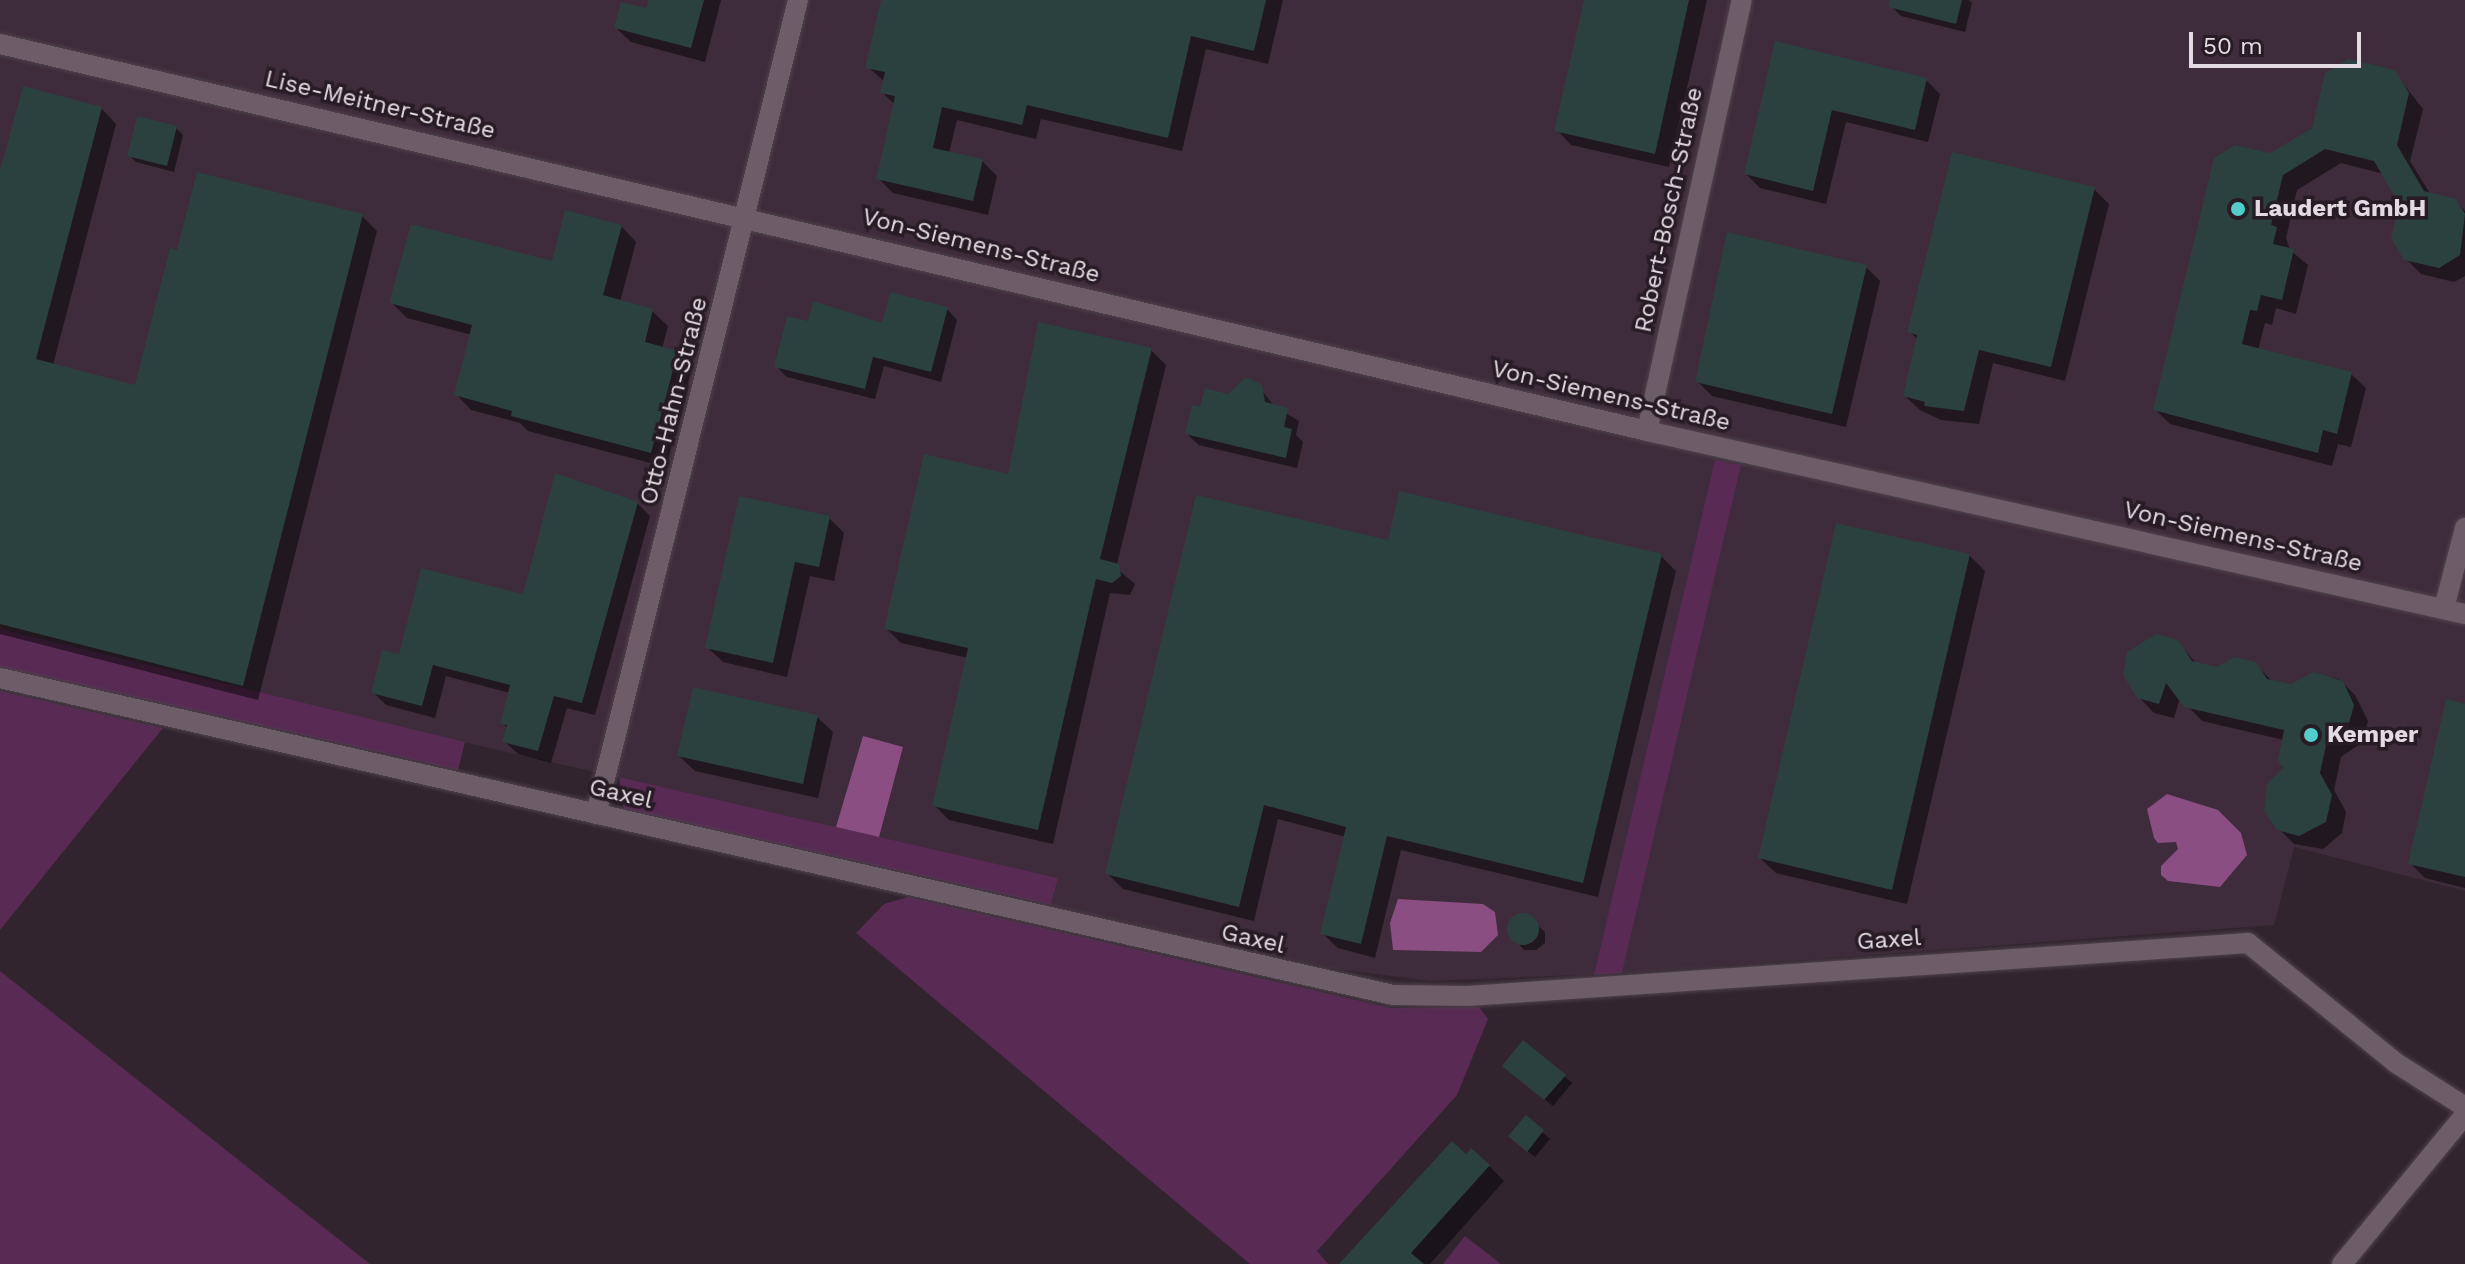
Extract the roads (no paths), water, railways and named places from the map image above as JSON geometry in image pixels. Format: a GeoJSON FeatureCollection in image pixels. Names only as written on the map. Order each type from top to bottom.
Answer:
{"type":"FeatureCollection","features":[{"type":"Feature","properties":{"kind":"street","name":"Otto-Hahn-Straße"},"geometry":{"type":"LineString","coordinates":[[596,814],[748,217],[754,168],[798,0]]}},
{"type":"Feature","properties":{"kind":"street","name":"Robert-Bosch-Straße"},"geometry":{"type":"LineString","coordinates":[[1647,431],[1742,0]]}},
{"type":"Feature","properties":{"kind":"street","name":"Lise-Meitner-Straße"},"geometry":{"type":"LineString","coordinates":[[0,44],[748,217]]}},
{"type":"Feature","properties":{"kind":"street","name":"Von-Siemens-Straße"},"geometry":{"type":"LineString","coordinates":[[748,217],[1647,431],[2465,614]]}},
{"type":"Feature","properties":{"kind":"street"},"geometry":{"type":"LineString","coordinates":[[2444,608],[2465,528]]}},
{"type":"Feature","properties":{"kind":"street","name":"Gaxel"},"geometry":{"type":"LineString","coordinates":[[0,678],[1393,995],[1468,996],[2248,943],[2396,1063],[2465,1107]]}},
{"type":"Feature","properties":{"kind":"street"},"geometry":{"type":"LineString","coordinates":[[2342,1264],[2465,1115]]}},
{"type":"Feature","properties":{"kind":"place","name":"Laudert GmbH"},"geometry":{"type":"Point","coordinates":[2238,209]}},
{"type":"Feature","properties":{"kind":"place","name":"Kemper"},"geometry":{"type":"Point","coordinates":[2311,735]}}]}
